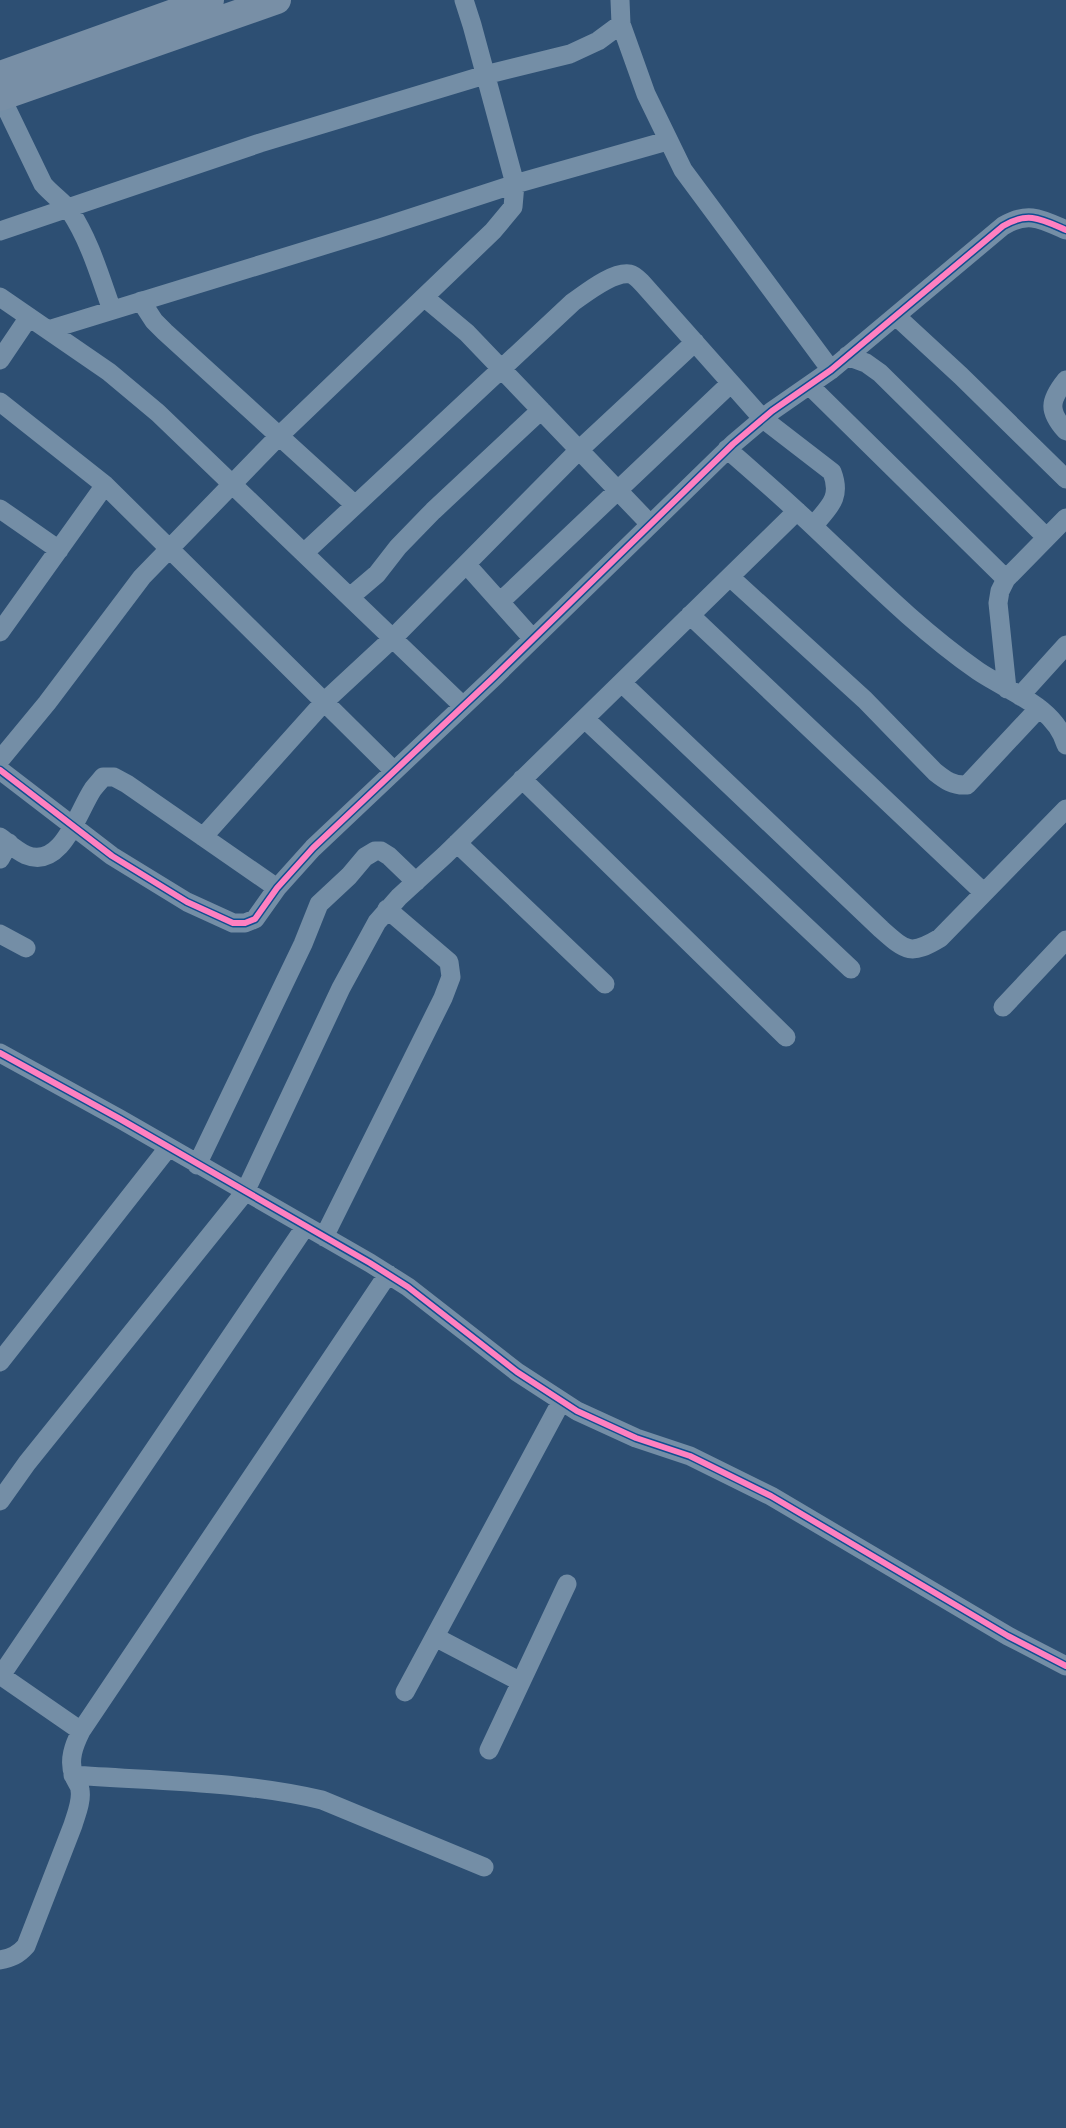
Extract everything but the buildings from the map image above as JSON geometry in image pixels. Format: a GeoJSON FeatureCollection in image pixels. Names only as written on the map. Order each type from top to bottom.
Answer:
{"type":"FeatureCollection","features":[{"type":"Feature","properties":{"kind":"highway"},"geometry":{"type":"LineString","coordinates":[[0,89],[210,0]]}},
{"type":"Feature","properties":{"kind":"highway"},"geometry":{"type":"LineString","coordinates":[[0,89],[277,0]]}},
{"type":"Feature","properties":{"kind":"street"},"geometry":{"type":"LineString","coordinates":[[0,760],[47,702],[131,591],[231,483],[424,297],[505,217],[513,206],[515,184],[464,0]]}},
{"type":"Feature","properties":{"kind":"street"},"geometry":{"type":"LineString","coordinates":[[620,0],[621,24],[646,94],[667,141],[697,191],[831,370]]}},
{"type":"Feature","properties":{"kind":"street"},"geometry":{"type":"LineString","coordinates":[[0,231],[260,143],[485,75],[570,54],[598,41],[621,24]]}},
{"type":"Feature","properties":{"kind":"street"},"geometry":{"type":"LineString","coordinates":[[0,89],[43,184],[53,196],[69,209],[88,244],[112,310]]}},
{"type":"Feature","properties":{"kind":"street"},"geometry":{"type":"LineString","coordinates":[[48,330],[380,228],[515,184],[667,141]]}},
{"type":"Feature","properties":{"kind":"street"},"geometry":{"type":"LineString","coordinates":[[0,770],[112,856],[179,897],[216,917],[233,923],[245,924],[255,920],[277,888],[313,848],[533,639],[727,449],[762,418],[831,370],[1003,226],[1016,218],[1034,218],[1066,230]]}},
{"type":"Feature","properties":{"kind":"street"},"geometry":{"type":"LineString","coordinates":[[304,553],[572,302],[600,284],[621,274],[632,274],[643,284],[762,418],[832,472],[836,483],[834,501],[814,526]]}},
{"type":"Feature","properties":{"kind":"street"},"geometry":{"type":"LineString","coordinates":[[0,296],[138,394],[463,706]]}},
{"type":"Feature","properties":{"kind":"street"},"geometry":{"type":"LineString","coordinates":[[424,297],[467,333],[650,524]]}},
{"type":"Feature","properties":{"kind":"street"},"geometry":{"type":"LineString","coordinates":[[141,301],[164,332],[355,505]]}},
{"type":"Feature","properties":{"kind":"street"},"geometry":{"type":"LineString","coordinates":[[896,316],[961,376],[1066,479]]}},
{"type":"Feature","properties":{"kind":"street"},"geometry":{"type":"LineString","coordinates":[[0,360],[29,317]]}},
{"type":"Feature","properties":{"kind":"street"},"geometry":{"type":"LineString","coordinates":[[203,837],[324,702],[392,638],[579,450],[694,342]]}},
{"type":"Feature","properties":{"kind":"street"},"geometry":{"type":"LineString","coordinates":[[848,356],[866,363],[880,373],[1046,537]]}},
{"type":"Feature","properties":{"kind":"street"},"geometry":{"type":"LineString","coordinates":[[1066,380],[1054,397],[1052,405],[1053,414],[1066,431]]}},
{"type":"Feature","properties":{"kind":"street"},"geometry":{"type":"LineString","coordinates":[[500,602],[731,383]]}},
{"type":"Feature","properties":{"kind":"street"},"geometry":{"type":"LineString","coordinates":[[810,386],[1006,579]]}},
{"type":"Feature","properties":{"kind":"street"},"geometry":{"type":"LineString","coordinates":[[0,402],[105,485],[394,771]]}},
{"type":"Feature","properties":{"kind":"street"},"geometry":{"type":"LineString","coordinates":[[350,597],[376,574],[398,547],[433,511],[541,410]]}},
{"type":"Feature","properties":{"kind":"street"},"geometry":{"type":"LineString","coordinates":[[727,449],[814,526],[875,584],[950,649],[1039,708],[1058,725],[1066,745]]}},
{"type":"Feature","properties":{"kind":"street"},"geometry":{"type":"LineString","coordinates":[[0,632],[105,485]]}},
{"type":"Feature","properties":{"kind":"street"},"geometry":{"type":"LineString","coordinates":[[0,509],[59,550]]}},
{"type":"Feature","properties":{"kind":"street"},"geometry":{"type":"LineString","coordinates":[[0,1501],[27,1463],[244,1192],[355,960],[377,922],[387,909],[622,683],[797,511]]}},
{"type":"Feature","properties":{"kind":"street"},"geometry":{"type":"LineString","coordinates":[[1014,692],[998,603],[1000,591],[1006,579],[1066,518]]}},
{"type":"Feature","properties":{"kind":"street"},"geometry":{"type":"LineString","coordinates":[[466,564],[533,639]]}},
{"type":"Feature","properties":{"kind":"street"},"geometry":{"type":"LineString","coordinates":[[730,576],[865,700],[935,772],[953,784],[958,786],[967,785],[1039,708]]}},
{"type":"Feature","properties":{"kind":"street"},"geometry":{"type":"LineString","coordinates":[[690,615],[984,894]]}},
{"type":"Feature","properties":{"kind":"street"},"geometry":{"type":"LineString","coordinates":[[1014,692],[1066,644]]}},
{"type":"Feature","properties":{"kind":"street"},"geometry":{"type":"LineString","coordinates":[[622,683],[881,929],[904,948],[916,950],[940,938],[1066,809]]}},
{"type":"Feature","properties":{"kind":"street"},"geometry":{"type":"LineString","coordinates":[[584,719],[851,969]]}},
{"type":"Feature","properties":{"kind":"street"},"geometry":{"type":"LineString","coordinates":[[3,847],[26,855],[39,857],[51,853],[62,844],[98,783],[103,777],[114,777],[127,784],[277,888]]}},
{"type":"Feature","properties":{"kind":"street"},"geometry":{"type":"LineString","coordinates":[[522,779],[786,1037]]}},
{"type":"Feature","properties":{"kind":"street"},"geometry":{"type":"LineString","coordinates":[[457,843],[604,984]]}},
{"type":"Feature","properties":{"kind":"street"},"geometry":{"type":"LineString","coordinates":[[197,1165],[303,944],[319,904],[349,876],[365,857],[375,851],[381,851],[389,856],[416,882]]}},
{"type":"Feature","properties":{"kind":"street"},"geometry":{"type":"LineString","coordinates":[[324,1237],[443,998],[451,978],[449,962],[387,909]]}},
{"type":"Feature","properties":{"kind":"street"},"geometry":{"type":"LineString","coordinates":[[0,934],[26,948]]}},
{"type":"Feature","properties":{"kind":"street"},"geometry":{"type":"LineString","coordinates":[[1003,1007],[1063,950]]}},
{"type":"Feature","properties":{"kind":"street"},"geometry":{"type":"LineString","coordinates":[[0,1053],[120,1119],[388,1274],[408,1287],[498,1359],[561,1402],[616,1430],[690,1456],[771,1496],[1008,1636],[1066,1666]]}},
{"type":"Feature","properties":{"kind":"street"},"geometry":{"type":"LineString","coordinates":[[0,1362],[168,1148]]}},
{"type":"Feature","properties":{"kind":"street"},"geometry":{"type":"LineString","coordinates":[[81,1731],[0,1676],[305,1226]]}},
{"type":"Feature","properties":{"kind":"street"},"geometry":{"type":"LineString","coordinates":[[0,1960],[11,1958],[20,1953],[26,1946],[79,1808],[80,1790],[73,1775],[71,1764],[73,1747],[81,1731],[388,1274]]}},
{"type":"Feature","properties":{"kind":"street"},"geometry":{"type":"LineString","coordinates":[[404,1692],[561,1402]]}},
{"type":"Feature","properties":{"kind":"street"},"geometry":{"type":"LineString","coordinates":[[489,1750],[567,1584]]}},
{"type":"Feature","properties":{"kind":"street"},"geometry":{"type":"LineString","coordinates":[[435,1637],[521,1682]]}},
{"type":"Feature","properties":{"kind":"street"},"geometry":{"type":"LineString","coordinates":[[73,1775],[262,1789],[301,1795],[322,1800],[484,1867]]}},
{"type":"Feature","properties":{"kind":"cycle path"},"geometry":{"type":"LineString","coordinates":[[0,770],[112,856],[187,902],[233,923],[245,923],[255,919],[277,888],[313,848],[494,677],[733,444],[772,411],[831,370],[1003,226],[1012,221],[1034,218],[1066,230]]}},
{"type":"Feature","properties":{"kind":"cycle path"},"geometry":{"type":"LineString","coordinates":[[0,1053],[120,1119],[370,1263],[408,1287],[517,1372],[577,1411],[636,1438],[690,1456],[771,1496],[1008,1636],[1066,1666]]}}]}
